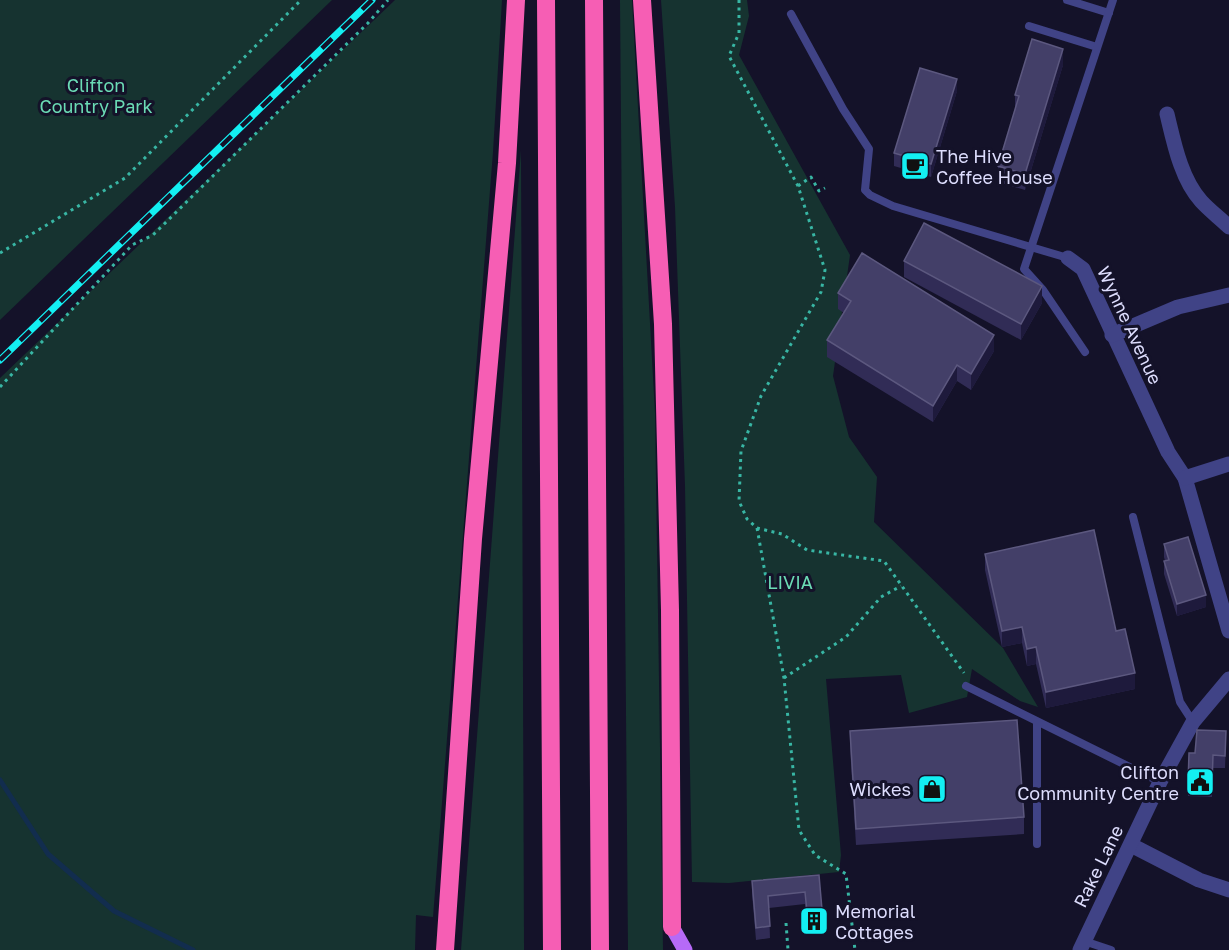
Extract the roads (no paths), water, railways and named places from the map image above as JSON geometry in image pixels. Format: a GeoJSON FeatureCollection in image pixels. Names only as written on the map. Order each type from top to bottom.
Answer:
{"type":"FeatureCollection","features":[{"type":"Feature","properties":{"kind":"highway"},"geometry":{"type":"LineString","coordinates":[[445,950],[475,516],[507,164],[516,0]]}},
{"type":"Feature","properties":{"kind":"highway"},"geometry":{"type":"LineString","coordinates":[[546,0],[552,950]]}},
{"type":"Feature","properties":{"kind":"highway"},"geometry":{"type":"LineString","coordinates":[[594,0],[600,950]]}},
{"type":"Feature","properties":{"kind":"highway"},"geometry":{"type":"LineString","coordinates":[[642,0],[663,324],[670,646],[672,927]]}},
{"type":"Feature","properties":{"kind":"main road"},"geometry":{"type":"LineString","coordinates":[[672,927],[673,950]]}},
{"type":"Feature","properties":{"kind":"main road"},"geometry":{"type":"LineString","coordinates":[[672,927],[685,950]]}},
{"type":"Feature","properties":{"kind":"street"},"geometry":{"type":"LineString","coordinates":[[1167,114],[1174,145],[1191,188],[1202,202],[1229,227]]}},
{"type":"Feature","properties":{"kind":"street","name":"Wynne Avenue"},"geometry":{"type":"LineString","coordinates":[[1068,258],[1083,269],[1168,452],[1185,478],[1229,632]]}},
{"type":"Feature","properties":{"kind":"street"},"geometry":{"type":"LineString","coordinates":[[1112,335],[1178,307],[1229,295]]}},
{"type":"Feature","properties":{"kind":"street"},"geometry":{"type":"LineString","coordinates":[[1185,478],[1229,464]]}},
{"type":"Feature","properties":{"kind":"street","name":"Rake Lane"},"geometry":{"type":"LineString","coordinates":[[1082,945],[1160,782],[1193,722],[1229,679]]}},
{"type":"Feature","properties":{"kind":"street"},"geometry":{"type":"LineString","coordinates":[[1131,845],[1198,880],[1229,890]]}},
{"type":"Feature","properties":{"kind":"lane"},"geometry":{"type":"LineString","coordinates":[[1067,0],[1109,13]]}},
{"type":"Feature","properties":{"kind":"lane"},"geometry":{"type":"LineString","coordinates":[[1085,352],[1043,290],[1024,269],[1113,0]]}},
{"type":"Feature","properties":{"kind":"lane","name":"Wynne Avenue"},"geometry":{"type":"LineString","coordinates":[[791,14],[843,109],[869,149],[865,186],[870,195],[893,206],[1068,258]]}},
{"type":"Feature","properties":{"kind":"lane"},"geometry":{"type":"LineString","coordinates":[[1029,26],[1097,48]]}},
{"type":"Feature","properties":{"kind":"lane"},"geometry":{"type":"LineString","coordinates":[[1133,517],[1180,702],[1193,722]]}},
{"type":"Feature","properties":{"kind":"lane"},"geometry":{"type":"LineString","coordinates":[[968,687],[1160,782]]}},
{"type":"Feature","properties":{"kind":"lane"},"geometry":{"type":"LineString","coordinates":[[1037,722],[1037,844]]}},
{"type":"Feature","properties":{"kind":"lane"},"geometry":{"type":"LineString","coordinates":[[1082,945],[1112,950]]}},
{"type":"Feature","properties":{"kind":"waterway"},"geometry":{"type":"LineString","coordinates":[[0,780],[48,854],[114,911],[193,950]]}},
{"type":"Feature","properties":{"kind":"railway"},"geometry":{"type":"LineString","coordinates":[[0,360],[372,0]]}},
{"type":"Feature","properties":{"kind":"place","name":"The Hive Coffee House"},"geometry":{"type":"Point","coordinates":[915,166]}},
{"type":"Feature","properties":{"kind":"place","name":"Clifton Community Centre"},"geometry":{"type":"Point","coordinates":[1200,782]}},
{"type":"Feature","properties":{"kind":"place","name":"Wickes"},"geometry":{"type":"Point","coordinates":[932,789]}},
{"type":"Feature","properties":{"kind":"place","name":"Memorial Cottages"},"geometry":{"type":"Point","coordinates":[814,921]}},
{"type":"Feature","properties":{"kind":"park label","name":"Clifton Country Park"},"geometry":{"type":"Point","coordinates":[96,95]}},
{"type":"Feature","properties":{"kind":"park label","name":"LIVIA"},"geometry":{"type":"Point","coordinates":[790,582]}}]}
